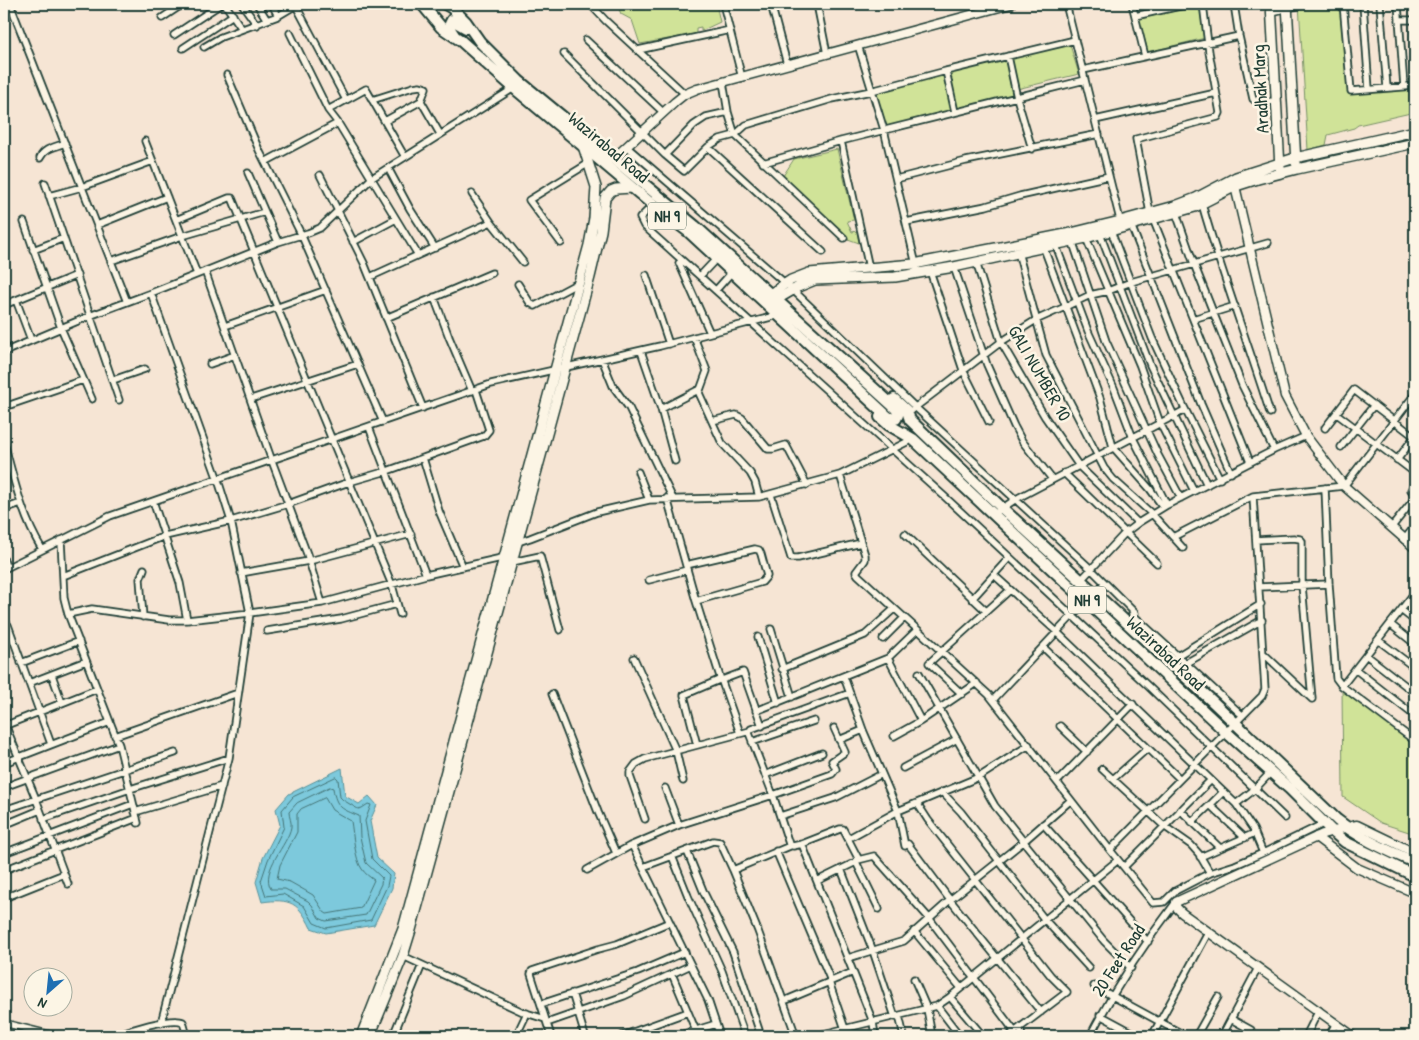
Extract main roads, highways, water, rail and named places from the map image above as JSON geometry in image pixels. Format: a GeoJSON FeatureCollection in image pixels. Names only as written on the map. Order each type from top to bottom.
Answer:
{"type":"FeatureCollection","features":[{"type":"Feature","properties":{"kind":"highway","name":"Wazirabad Road"},"geometry":{"type":"LineString","coordinates":[[422,4],[441,27],[632,188],[689,232],[780,315],[868,390],[897,401],[912,410],[910,420],[998,511],[1091,596],[1226,732],[1328,827],[1346,842],[1415,876]]}},
{"type":"Feature","properties":{"kind":"highway","name":"Wazirabad Road"},"geometry":{"type":"LineString","coordinates":[[452,5],[480,42],[519,81],[695,226],[773,297],[868,390],[878,415],[889,425],[913,439],[1081,580],[1091,596],[1173,658],[1238,719],[1347,828],[1379,847],[1409,856]]}},
{"type":"Feature","properties":{"kind":"highway"},"geometry":{"type":"LineString","coordinates":[[454,36],[450,29],[452,20],[471,31]]}},
{"type":"Feature","properties":{"kind":"highway"},"geometry":{"type":"LineString","coordinates":[[1394,866],[1409,856]]}},
{"type":"Feature","properties":{"kind":"main road","name":"Aradhak Marg"},"geometry":{"type":"LineString","coordinates":[[1287,6],[1297,169]]}},
{"type":"Feature","properties":{"kind":"main road","name":"Aradhak Marg"},"geometry":{"type":"LineString","coordinates":[[1271,8],[1281,173]]}},
{"type":"Feature","properties":{"kind":"main road"},"geometry":{"type":"LineString","coordinates":[[789,287],[815,280],[895,277],[954,267],[1086,238],[1111,231],[1121,224],[1131,225],[1295,158],[1415,131]]}},
{"type":"Feature","properties":{"kind":"main road"},"geometry":{"type":"LineString","coordinates":[[773,297],[809,273],[916,263],[1121,224],[1152,216],[1176,213],[1202,204],[1235,183],[1415,143]]}},
{"type":"Feature","properties":{"kind":"main road"},"geometry":{"type":"LineString","coordinates":[[561,368],[593,230],[596,201],[596,187],[583,146]]}},
{"type":"Feature","properties":{"kind":"main road"},"geometry":{"type":"LineString","coordinates":[[370,1036],[403,956],[453,760],[598,240],[606,198],[611,191],[616,189],[632,188]]}},
{"type":"Feature","properties":{"kind":"main road"},"geometry":{"type":"LineString","coordinates":[[361,1036],[399,942],[453,760]]}},
{"type":"Feature","properties":{"kind":"water"},"geometry":{"type":"Polygon","coordinates":[[[342,768],[345,796],[359,804],[369,796],[377,805],[370,821],[377,858],[394,874],[392,888],[374,925],[326,933],[311,928],[302,913],[292,904],[280,901],[262,902],[256,882],[263,858],[280,825],[276,809],[289,794],[342,768]]]}}]}
